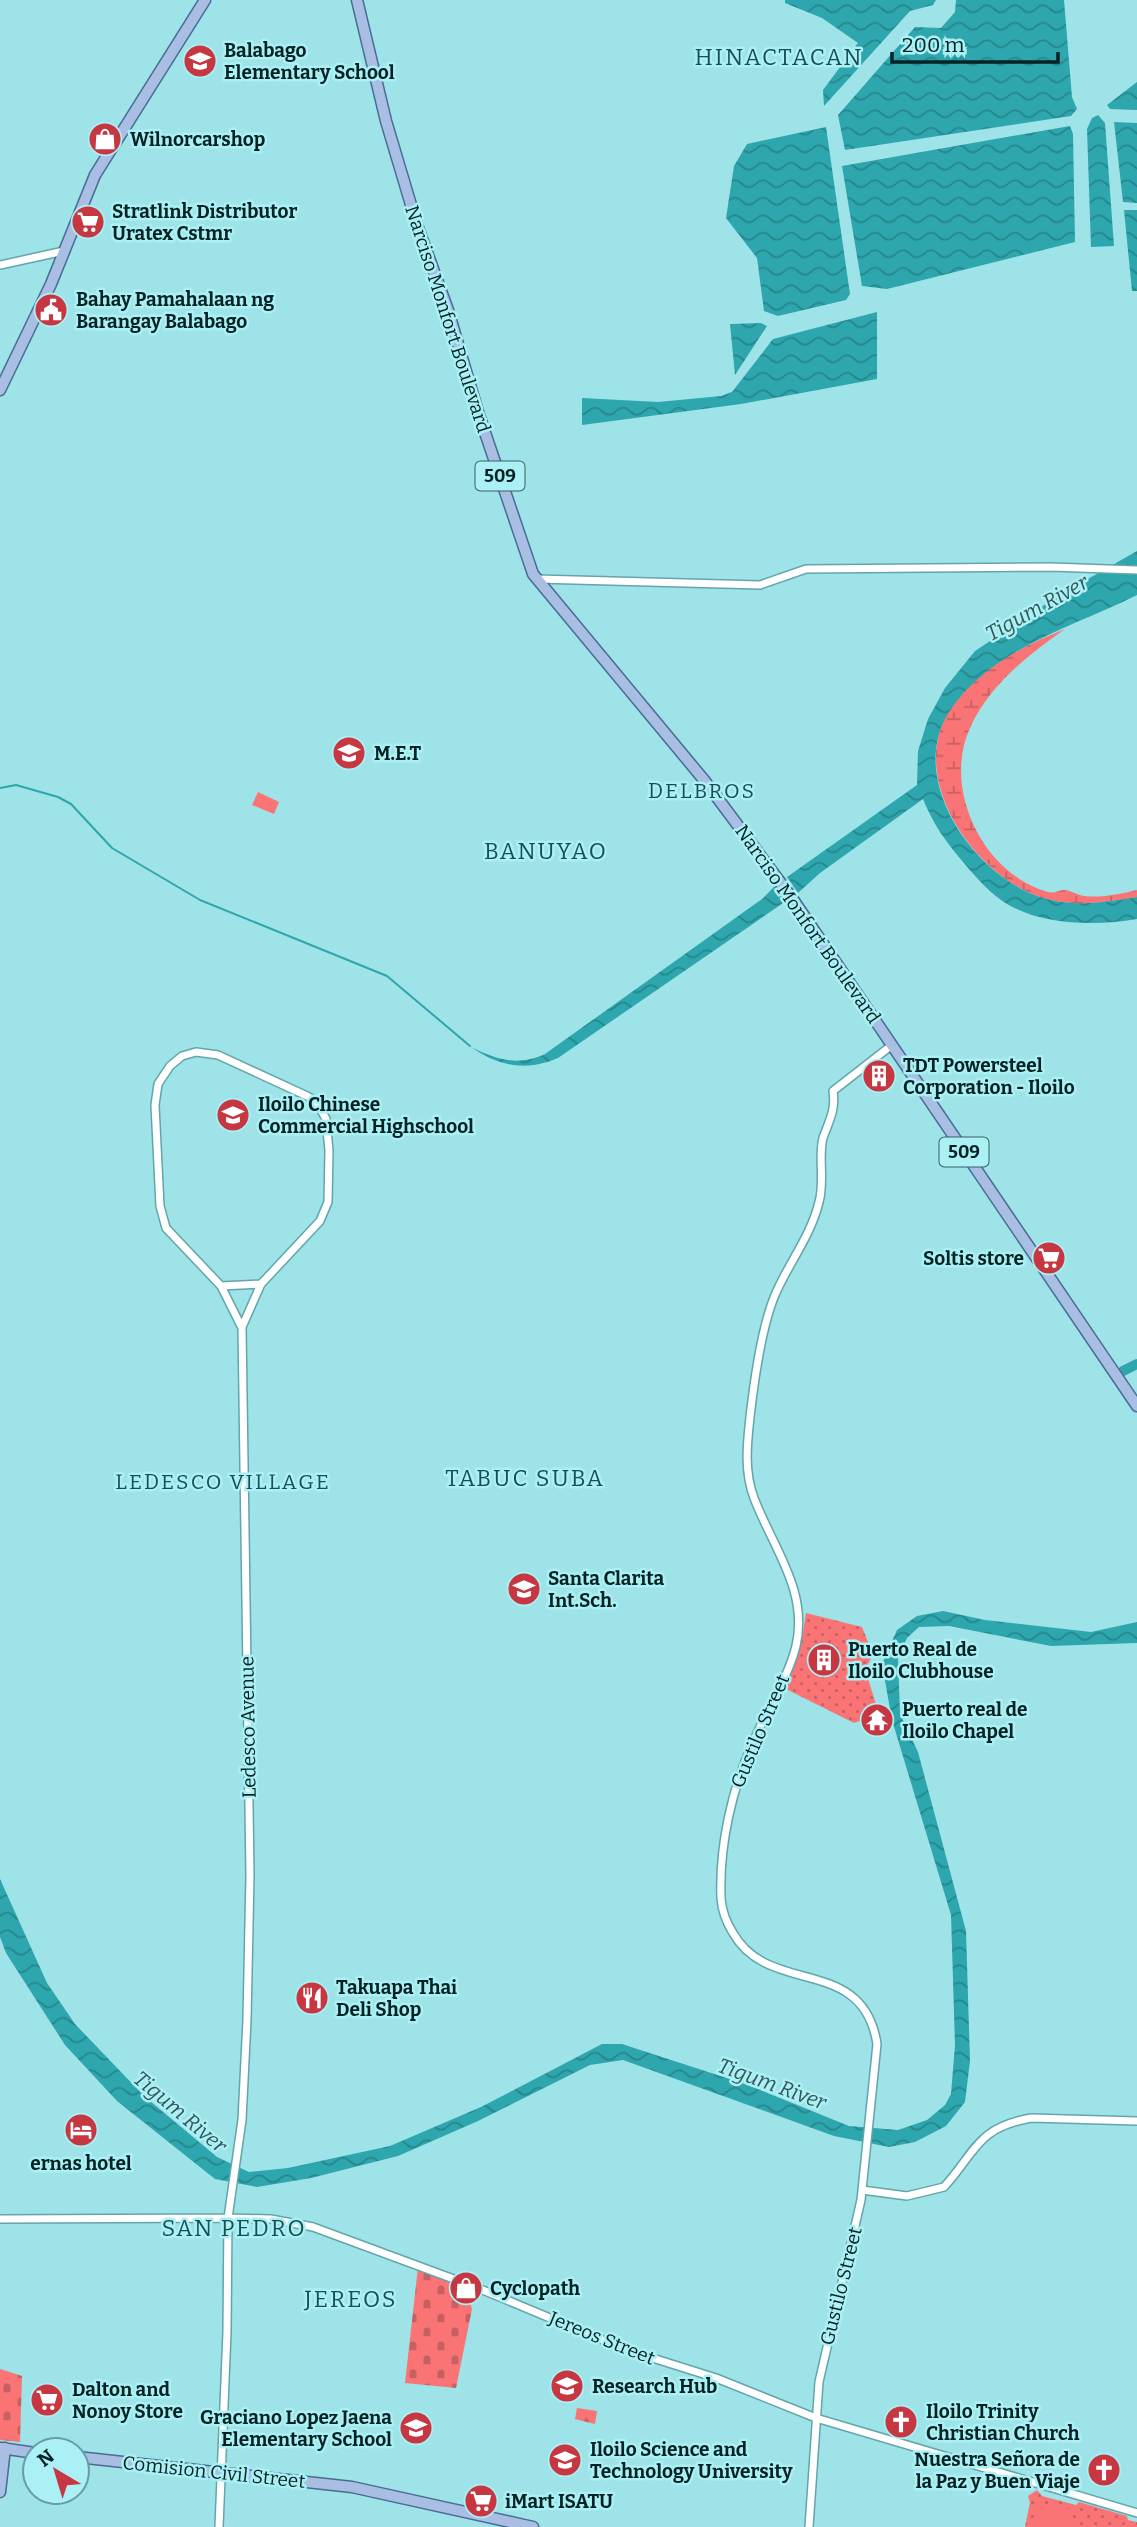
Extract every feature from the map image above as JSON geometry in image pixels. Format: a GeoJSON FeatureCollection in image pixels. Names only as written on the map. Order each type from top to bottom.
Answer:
{"type":"FeatureCollection","features":[{"type":"Feature","properties":{"kind":"main road"},"geometry":{"type":"LineString","coordinates":[[0,390],[33,324],[95,175],[205,0]]}},
{"type":"Feature","properties":{"kind":"main road","name":"Narciso Monfort Boulevard"},"geometry":{"type":"LineString","coordinates":[[357,0],[386,121],[417,225],[537,579],[746,833],[1137,1406]]}},
{"type":"Feature","properties":{"kind":"main road"},"geometry":{"type":"LineString","coordinates":[[0,2492],[3,2448],[21,2451]]}},
{"type":"Feature","properties":{"kind":"main road","name":"Comision Civil Street"},"geometry":{"type":"LineString","coordinates":[[91,2458],[352,2487],[533,2527]]}},
{"type":"Feature","properties":{"kind":"street"},"geometry":{"type":"LineString","coordinates":[[0,265],[64,251]]}},
{"type":"Feature","properties":{"kind":"street"},"geometry":{"type":"LineString","coordinates":[[537,579],[760,585],[806,569],[1137,570]]}},
{"type":"Feature","properties":{"kind":"street","name":"Gustilo Street"},"geometry":{"type":"LineString","coordinates":[[809,2527],[816,2418],[826,2344],[849,2260],[862,2190],[877,2044],[872,2021],[862,2003],[826,1980],[775,1969],[752,1956],[736,1938],[722,1907],[721,1882],[732,1801],[752,1743],[796,1645],[799,1612],[796,1594],[753,1496],[748,1476],[750,1416],[763,1342],[775,1295],[819,1203],[823,1173],[822,1139],[833,1119],[833,1091],[892,1045]]}},
{"type":"Feature","properties":{"kind":"street"},"geometry":{"type":"LineString","coordinates":[[196,1052],[218,1055],[307,1096],[323,1111],[329,1151],[328,1202],[320,1221],[261,1284],[242,1327],[221,1286],[166,1228],[160,1202],[155,1105],[162,1074],[182,1056],[196,1052]]}},
{"type":"Feature","properties":{"kind":"street"},"geometry":{"type":"LineString","coordinates":[[221,1286],[261,1284]]}},
{"type":"Feature","properties":{"kind":"street","name":"Ledesco Avenue"},"geometry":{"type":"LineString","coordinates":[[219,2527],[227,2332],[228,2218],[240,2127],[247,2020],[250,1875],[242,1327]]}},
{"type":"Feature","properties":{"kind":"street"},"geometry":{"type":"LineString","coordinates":[[862,2190],[907,2196],[944,2187],[975,2145],[1015,2121],[1031,2118],[1137,2121]]}},
{"type":"Feature","properties":{"kind":"street","name":"Jereos Street"},"geometry":{"type":"LineString","coordinates":[[0,2219],[271,2219],[313,2227],[478,2288],[624,2349],[716,2378],[816,2418],[1137,2513]]}},
{"type":"Feature","properties":{"kind":"green space"},"geometry":{"type":"Polygon","coordinates":[[[1065,629],[1011,672],[978,712],[963,752],[961,777],[965,802],[974,826],[987,848],[1004,867],[1025,882],[1053,893],[1066,890],[1091,896],[1137,890],[1137,897],[1070,903],[1047,899],[1023,889],[999,874],[978,854],[960,831],[946,805],[938,778],[936,751],[942,725],[963,692],[977,678],[1011,655],[1065,629]]]}},
{"type":"Feature","properties":{"kind":"green space"},"geometry":{"type":"Polygon","coordinates":[[[258,792],[279,802],[274,814],[252,805],[258,792]]]}},
{"type":"Feature","properties":{"kind":"green space"},"geometry":{"type":"Polygon","coordinates":[[[806,1613],[862,1627],[873,1655],[865,1669],[879,1714],[854,1723],[784,1688],[801,1645],[806,1613]]]}},
{"type":"Feature","properties":{"kind":"green space"},"geometry":{"type":"Polygon","coordinates":[[[856,1634],[868,1649],[859,1656],[847,1641],[856,1634]]]}},
{"type":"Feature","properties":{"kind":"green space"},"geometry":{"type":"Polygon","coordinates":[[[418,2267],[465,2283],[472,2309],[456,2388],[405,2383],[418,2267]]]}},
{"type":"Feature","properties":{"kind":"green space"},"geometry":{"type":"Polygon","coordinates":[[[0,2369],[22,2376],[20,2442],[0,2440],[0,2369]]]}},
{"type":"Feature","properties":{"kind":"green space"},"geometry":{"type":"Polygon","coordinates":[[[577,2408],[597,2411],[595,2424],[575,2419],[577,2408]]]}},
{"type":"Feature","properties":{"kind":"green space"},"geometry":{"type":"Polygon","coordinates":[[[1037,2490],[1042,2496],[1076,2505],[1079,2502],[1127,2516],[1128,2520],[1137,2522],[1137,2527],[1025,2527],[1030,2502],[1028,2496],[1037,2490]]]}},
{"type":"Feature","properties":{"kind":"green space"},"geometry":{"type":"Polygon","coordinates":[[[1036,2503],[1074,2510],[1071,2527],[1032,2527],[1036,2503]]]}},
{"type":"Feature","properties":{"kind":"water"},"geometry":{"type":"Polygon","coordinates":[[[785,0],[936,0],[933,5],[910,11],[824,106],[823,90],[858,43],[822,18],[785,3],[785,0]]]}},
{"type":"Feature","properties":{"kind":"water"},"geometry":{"type":"Polygon","coordinates":[[[956,0],[1064,0],[1072,97],[1077,109],[1071,116],[845,150],[838,115],[915,27],[941,28],[955,12],[956,0]]]}},
{"type":"Feature","properties":{"kind":"water"},"geometry":{"type":"Polygon","coordinates":[[[1137,82],[1137,110],[1110,109],[1107,105],[1137,82]]]}},
{"type":"Feature","properties":{"kind":"water"},"geometry":{"type":"Polygon","coordinates":[[[1098,115],[1105,123],[1114,246],[1091,247],[1087,129],[1092,118],[1098,115]]]}},
{"type":"Feature","properties":{"kind":"water"},"geometry":{"type":"Polygon","coordinates":[[[1114,122],[1137,123],[1137,203],[1123,202],[1114,122]]]}},
{"type":"Feature","properties":{"kind":"water"},"geometry":{"type":"Polygon","coordinates":[[[1070,126],[1073,134],[1075,242],[887,289],[862,286],[842,166],[1070,126]]]}},
{"type":"Feature","properties":{"kind":"water"},"geometry":{"type":"Polygon","coordinates":[[[826,127],[850,294],[846,300],[778,316],[764,311],[757,258],[726,218],[734,166],[747,144],[826,127]]]}},
{"type":"Feature","properties":{"kind":"water"},"geometry":{"type":"Polygon","coordinates":[[[1124,210],[1137,210],[1137,291],[1132,291],[1124,210]]]}},
{"type":"Feature","properties":{"kind":"water"},"geometry":{"type":"Polygon","coordinates":[[[877,312],[877,379],[741,404],[582,425],[582,398],[658,402],[721,396],[732,392],[773,339],[877,312]]]}},
{"type":"Feature","properties":{"kind":"water"},"geometry":{"type":"Polygon","coordinates":[[[761,323],[767,326],[735,375],[730,324],[761,323]]]}},
{"type":"Feature","properties":{"kind":"water"},"geometry":{"type":"Polygon","coordinates":[[[1137,551],[1137,595],[1034,642],[987,672],[966,690],[949,712],[938,739],[936,768],[942,797],[955,825],[974,850],[996,872],[1021,889],[1058,901],[1092,903],[1137,897],[1137,919],[1103,923],[1067,922],[1016,909],[991,892],[963,862],[940,832],[923,799],[820,873],[798,893],[787,877],[917,785],[918,751],[928,719],[945,688],[975,651],[1058,596],[1137,551]]]}},
{"type":"Feature","properties":{"kind":"water"},"geometry":{"type":"Polygon","coordinates":[[[775,886],[786,901],[558,1058],[534,1065],[513,1065],[492,1059],[471,1047],[489,1055],[516,1061],[545,1054],[762,899],[775,886]]]}},
{"type":"Feature","properties":{"kind":"water"},"geometry":{"type":"Polygon","coordinates":[[[943,1611],[985,1620],[1091,1632],[1137,1622],[1137,1643],[1051,1646],[949,1626],[919,1627],[907,1638],[898,1658],[900,1714],[918,1752],[966,1931],[970,2061],[965,2102],[946,2126],[915,2142],[889,2147],[834,2136],[623,2060],[590,2065],[478,2121],[398,2156],[311,2178],[257,2187],[215,2179],[117,2101],[65,2045],[6,1953],[0,1937],[0,1879],[47,1983],[75,2024],[144,2096],[217,2157],[249,2172],[288,2168],[390,2146],[481,2107],[602,2044],[622,2044],[748,2085],[849,2126],[898,2130],[927,2120],[945,2105],[951,2094],[955,2045],[951,1915],[892,1720],[882,1664],[897,1630],[917,1616],[943,1611]]]}},
{"type":"Feature","properties":{"kind":"waterway"},"geometry":{"type":"LineString","coordinates":[[0,788],[16,785],[58,797],[71,804],[112,848],[200,900],[387,976],[470,1046]]}},
{"type":"Feature","properties":{"kind":"waterway"},"geometry":{"type":"LineString","coordinates":[[1123,1371],[1137,1364]]}},
{"type":"Feature","properties":{"kind":"place","name":"Balabago Elementary School"},"geometry":{"type":"Point","coordinates":[200,61]}},
{"type":"Feature","properties":{"kind":"place","name":"Wilnorcarshop"},"geometry":{"type":"Point","coordinates":[105,139]}},
{"type":"Feature","properties":{"kind":"place","name":"Stratlink Distributor Uratex Cstmr"},"geometry":{"type":"Point","coordinates":[88,222]}},
{"type":"Feature","properties":{"kind":"place","name":"Bahay Pamahalaan ng Barangay Balabago"},"geometry":{"type":"Point","coordinates":[51,310]}},
{"type":"Feature","properties":{"kind":"place","name":"M.E.T"},"geometry":{"type":"Point","coordinates":[349,753]}},
{"type":"Feature","properties":{"kind":"place","name":"TDT Powersteel Corporation - Iloilo"},"geometry":{"type":"Point","coordinates":[879,1076]}},
{"type":"Feature","properties":{"kind":"place","name":"Iloilo Chinese Commercial Highschool"},"geometry":{"type":"Point","coordinates":[233,1115]}},
{"type":"Feature","properties":{"kind":"place","name":"Soltis store"},"geometry":{"type":"Point","coordinates":[1049,1258]}},
{"type":"Feature","properties":{"kind":"place","name":"Santa Clarita Int.Sch."},"geometry":{"type":"Point","coordinates":[524,1589]}},
{"type":"Feature","properties":{"kind":"place","name":"Puerto Real de Iloilo Clubhouse"},"geometry":{"type":"Point","coordinates":[824,1660]}},
{"type":"Feature","properties":{"kind":"place","name":"Puerto real de Iloilo Chapel"},"geometry":{"type":"Point","coordinates":[877,1720]}},
{"type":"Feature","properties":{"kind":"place","name":"Takuapa Thai Deli Shop"},"geometry":{"type":"Point","coordinates":[312,1998]}},
{"type":"Feature","properties":{"kind":"place","name":"ernas hotel"},"geometry":{"type":"Point","coordinates":[81,2130]}},
{"type":"Feature","properties":{"kind":"place","name":"Cyclopath"},"geometry":{"type":"Point","coordinates":[466,2288]}},
{"type":"Feature","properties":{"kind":"place","name":"Research Hub"},"geometry":{"type":"Point","coordinates":[567,2386]}},
{"type":"Feature","properties":{"kind":"place","name":"Dalton and Nonoy Store"},"geometry":{"type":"Point","coordinates":[47,2400]}},
{"type":"Feature","properties":{"kind":"place","name":"Iloilo Trinity Christian Church"},"geometry":{"type":"Point","coordinates":[901,2422]}},
{"type":"Feature","properties":{"kind":"place","name":"Graciano Lopez Jaena Elementary School"},"geometry":{"type":"Point","coordinates":[416,2428]}},
{"type":"Feature","properties":{"kind":"place","name":"Iloilo Science and Technology University"},"geometry":{"type":"Point","coordinates":[565,2460]}},
{"type":"Feature","properties":{"kind":"place","name":"Nuestra Señora de la Paz y Buen Viaje"},"geometry":{"type":"Point","coordinates":[1104,2470]}},
{"type":"Feature","properties":{"kind":"place","name":"iMart ISATU"},"geometry":{"type":"Point","coordinates":[481,2501]}},
{"type":"Feature","properties":{"kind":"district","name":"HINACTACAN"},"geometry":{"type":"Point","coordinates":[779,57]}},
{"type":"Feature","properties":{"kind":"district","name":"DELBROS"},"geometry":{"type":"Point","coordinates":[702,791]}},
{"type":"Feature","properties":{"kind":"district","name":"BANUYAO"},"geometry":{"type":"Point","coordinates":[546,851]}},
{"type":"Feature","properties":{"kind":"district","name":"TABUC SUBA"},"geometry":{"type":"Point","coordinates":[525,1478]}},
{"type":"Feature","properties":{"kind":"district","name":"LEDESCO VILLAGE"},"geometry":{"type":"Point","coordinates":[223,1482]}},
{"type":"Feature","properties":{"kind":"district","name":"SAN PEDRO"},"geometry":{"type":"Point","coordinates":[234,2228]}},
{"type":"Feature","properties":{"kind":"district","name":"JEREOS"},"geometry":{"type":"Point","coordinates":[351,2299]}},
{"type":"Feature","properties":{"kind":"water label","name":"Tigum River"},"geometry":{"type":"Point","coordinates":[1037,608]}},
{"type":"Feature","properties":{"kind":"water label","name":"Tigum River"},"geometry":{"type":"Point","coordinates":[772,2084]}},
{"type":"Feature","properties":{"kind":"water label","name":"Tigum River"},"geometry":{"type":"Point","coordinates":[180,2112]}}]}
